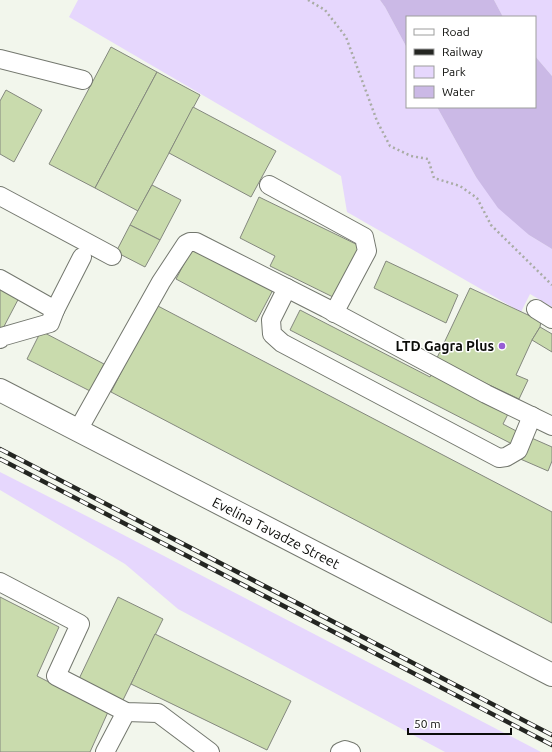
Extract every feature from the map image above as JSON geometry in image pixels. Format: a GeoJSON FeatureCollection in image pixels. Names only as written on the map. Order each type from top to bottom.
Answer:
{"type":"FeatureCollection","features":[{"type":"Feature","properties":{"kind":"main road","name":"Evelina Tavadze Street"},"geometry":{"type":"LineString","coordinates":[[0,390],[552,675]]}},
{"type":"Feature","properties":{"kind":"lane"},"geometry":{"type":"LineString","coordinates":[[0,59],[83,80]]}},
{"type":"Feature","properties":{"kind":"lane"},"geometry":{"type":"LineString","coordinates":[[269,185],[364,237],[367,251],[334,313]]}},
{"type":"Feature","properties":{"kind":"lane"},"geometry":{"type":"LineString","coordinates":[[0,196],[112,256]]}},
{"type":"Feature","properties":{"kind":"lane"},"geometry":{"type":"LineString","coordinates":[[78,430],[161,282],[186,244],[190,242],[196,242],[287,288],[486,394],[552,426]]}},
{"type":"Feature","properties":{"kind":"lane"},"geometry":{"type":"LineString","coordinates":[[0,339],[1,337],[50,323],[82,257]]}},
{"type":"Feature","properties":{"kind":"lane"},"geometry":{"type":"LineString","coordinates":[[0,279],[55,310]]}},
{"type":"Feature","properties":{"kind":"lane"},"geometry":{"type":"LineString","coordinates":[[287,288],[271,320],[272,334],[282,343],[499,458],[506,457],[518,450],[532,416]]}},
{"type":"Feature","properties":{"kind":"lane"},"geometry":{"type":"LineString","coordinates":[[536,309],[552,319]]}},
{"type":"Feature","properties":{"kind":"lane"},"geometry":{"type":"LineString","coordinates":[[0,582],[80,624],[56,676],[126,712],[158,713],[210,752]]}},
{"type":"Feature","properties":{"kind":"lane"},"geometry":{"type":"LineString","coordinates":[[105,752],[126,712]]}},
{"type":"Feature","properties":{"kind":"lane"},"geometry":{"type":"LineString","coordinates":[[340,752],[345,750],[351,752]]}},
{"type":"Feature","properties":{"kind":"path"},"geometry":{"type":"LineString","coordinates":[[308,0],[325,10],[346,37],[377,121],[390,146],[411,156],[428,159],[434,178],[460,186],[477,198],[491,225],[552,285]]}},
{"type":"Feature","properties":{"kind":"green space"},"geometry":{"type":"Polygon","coordinates":[[[78,0],[380,0],[406,46],[406,108],[438,108],[476,177],[529,235],[552,249],[552,307],[530,294],[521,312],[347,212],[341,176],[69,17],[78,0]]]}},
{"type":"Feature","properties":{"kind":"green space"},"geometry":{"type":"Polygon","coordinates":[[[494,0],[552,0],[552,76],[536,57],[536,16],[502,16],[494,0]]]}},
{"type":"Feature","properties":{"kind":"green space"},"geometry":{"type":"Polygon","coordinates":[[[0,472],[541,752],[445,752],[178,609],[125,564],[0,490],[0,472]]]}},
{"type":"Feature","properties":{"kind":"water"},"geometry":{"type":"Polygon","coordinates":[[[380,0],[494,0],[502,16],[406,16],[406,46],[380,0]]]}},
{"type":"Feature","properties":{"kind":"water"},"geometry":{"type":"Polygon","coordinates":[[[536,57],[552,76],[552,249],[529,235],[498,208],[476,177],[438,108],[536,108],[536,57]]]}},
{"type":"Feature","properties":{"kind":"building"},"geometry":{"type":"Polygon","coordinates":[[[111,47],[157,72],[95,188],[49,164],[111,47]]]}},
{"type":"Feature","properties":{"kind":"building"},"geometry":{"type":"Polygon","coordinates":[[[157,72],[200,95],[138,211],[95,188],[157,72]]]}},
{"type":"Feature","properties":{"kind":"building"},"geometry":{"type":"Polygon","coordinates":[[[6,90],[42,110],[14,162],[0,154],[0,101],[6,90]]]}},
{"type":"Feature","properties":{"kind":"building"},"geometry":{"type":"Polygon","coordinates":[[[193,107],[276,151],[251,197],[169,153],[193,107]]]}},
{"type":"Feature","properties":{"kind":"building"},"geometry":{"type":"Polygon","coordinates":[[[152,185],[181,200],[160,240],[130,225],[152,185]]]}},
{"type":"Feature","properties":{"kind":"building"},"geometry":{"type":"Polygon","coordinates":[[[259,197],[362,247],[337,299],[270,266],[275,256],[240,238],[259,197]]]}},
{"type":"Feature","properties":{"kind":"building"},"geometry":{"type":"Polygon","coordinates":[[[130,225],[160,240],[145,267],[116,252],[130,225]]]}},
{"type":"Feature","properties":{"kind":"building"},"geometry":{"type":"Polygon","coordinates":[[[194,245],[274,288],[256,322],[176,279],[194,245]]]}},
{"type":"Feature","properties":{"kind":"building"},"geometry":{"type":"Polygon","coordinates":[[[386,261],[458,295],[446,323],[374,288],[386,261]]]}},
{"type":"Feature","properties":{"kind":"building"},"geometry":{"type":"Polygon","coordinates":[[[0,283],[21,294],[0,334],[0,283]]]}},
{"type":"Feature","properties":{"kind":"building"},"geometry":{"type":"Polygon","coordinates":[[[470,288],[541,321],[540,327],[532,340],[516,375],[528,380],[519,399],[436,360],[470,288]]]}},
{"type":"Feature","properties":{"kind":"building"},"geometry":{"type":"Polygon","coordinates":[[[156,305],[552,512],[552,623],[111,392],[156,305]]]}},
{"type":"Feature","properties":{"kind":"building"},"geometry":{"type":"Polygon","coordinates":[[[300,310],[430,377],[434,369],[511,408],[503,424],[520,433],[514,445],[290,330],[300,310]]]}},
{"type":"Feature","properties":{"kind":"building"},"geometry":{"type":"Polygon","coordinates":[[[540,327],[552,334],[552,352],[532,340],[540,327]]]}},
{"type":"Feature","properties":{"kind":"building"},"geometry":{"type":"Polygon","coordinates":[[[41,331],[104,364],[90,391],[27,359],[41,331]]]}},
{"type":"Feature","properties":{"kind":"building"},"geometry":{"type":"Polygon","coordinates":[[[527,436],[552,447],[552,461],[548,471],[518,458],[527,436]]]}},
{"type":"Feature","properties":{"kind":"building"},"geometry":{"type":"Polygon","coordinates":[[[0,597],[59,627],[37,676],[108,712],[90,752],[0,752],[0,597]]]}},
{"type":"Feature","properties":{"kind":"building"},"geometry":{"type":"Polygon","coordinates":[[[118,597],[163,619],[122,702],[78,681],[118,597]]]}},
{"type":"Feature","properties":{"kind":"building"},"geometry":{"type":"Polygon","coordinates":[[[155,634],[291,701],[267,750],[131,684],[155,634]]]}},
{"type":"Feature","properties":{"kind":"railway"},"geometry":{"type":"LineString","coordinates":[[0,449],[552,735]]}},
{"type":"Feature","properties":{"kind":"railway"},"geometry":{"type":"LineString","coordinates":[[0,459],[552,745]]}},
{"type":"Feature","properties":{"kind":"place","name":"LTD Gagra Plus"},"geometry":{"type":"Point","coordinates":[502,346]}}]}
